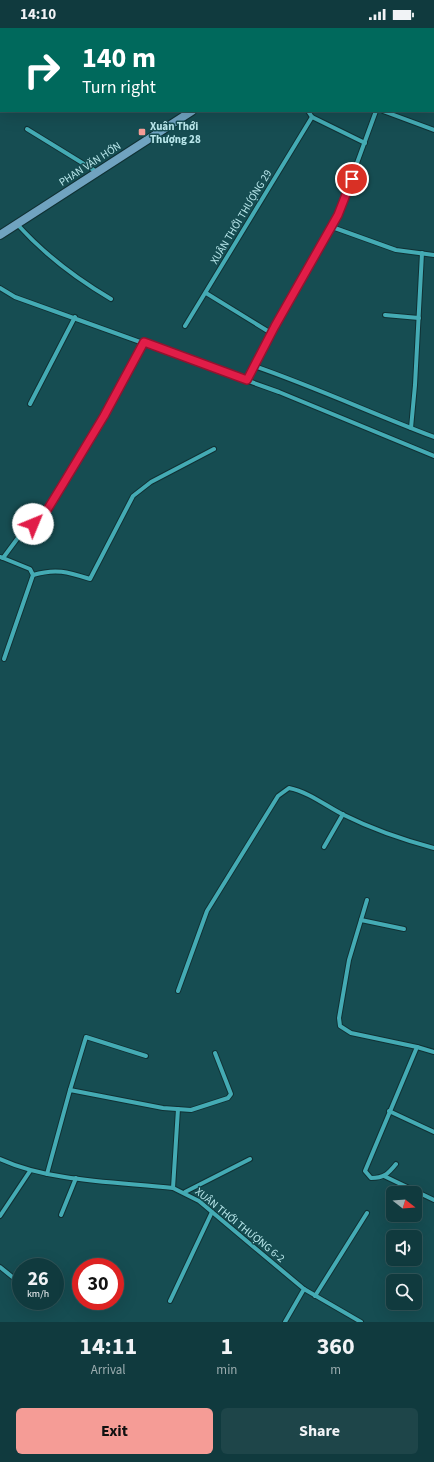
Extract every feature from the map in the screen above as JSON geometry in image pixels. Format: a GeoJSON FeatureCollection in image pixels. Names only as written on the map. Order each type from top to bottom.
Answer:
{"type":"FeatureCollection","features":[{"type":"Feature","properties":{"kind":"main road","name":"PHAN VĂN HỚN"},"geometry":{"type":"LineString","coordinates":[[0,235],[190,112]]}},
{"type":"Feature","properties":{"kind":"street"},"geometry":{"type":"LineString","coordinates":[[309,112],[312,117],[365,143]]}},
{"type":"Feature","properties":{"kind":"street"},"geometry":{"type":"LineString","coordinates":[[247,380],[271,333],[338,215],[376,112]]}},
{"type":"Feature","properties":{"kind":"street"},"geometry":{"type":"LineString","coordinates":[[386,112],[434,130]]}},
{"type":"Feature","properties":{"kind":"street","name":"XUÂN THỚI THƯỢNG 29"},"geometry":{"type":"LineString","coordinates":[[185,326],[206,294],[312,117]]}},
{"type":"Feature","properties":{"kind":"street"},"geometry":{"type":"LineString","coordinates":[[27,130],[98,172]]}},
{"type":"Feature","properties":{"kind":"street"},"geometry":{"type":"LineString","coordinates":[[17,224],[30,238],[78,278],[111,299]]}},
{"type":"Feature","properties":{"kind":"street"},"geometry":{"type":"LineString","coordinates":[[332,227],[396,250],[434,254]]}},
{"type":"Feature","properties":{"kind":"street"},"geometry":{"type":"LineString","coordinates":[[411,428],[422,253]]}},
{"type":"Feature","properties":{"kind":"street"},"geometry":{"type":"LineString","coordinates":[[0,288],[15,297],[75,317],[247,380],[434,456]]}},
{"type":"Feature","properties":{"kind":"street"},"geometry":{"type":"LineString","coordinates":[[206,294],[271,333]]}},
{"type":"Feature","properties":{"kind":"street"},"geometry":{"type":"LineString","coordinates":[[385,315],[419,318]]}},
{"type":"Feature","properties":{"kind":"street"},"geometry":{"type":"LineString","coordinates":[[30,404],[75,317]]}},
{"type":"Feature","properties":{"kind":"street"},"geometry":{"type":"LineString","coordinates":[[4,659],[33,575],[30,569],[2,558],[26,527],[41,520],[104,416],[144,342]]}},
{"type":"Feature","properties":{"kind":"street"},"geometry":{"type":"LineString","coordinates":[[254,366],[301,382],[376,415],[434,437]]}},
{"type":"Feature","properties":{"kind":"street"},"geometry":{"type":"LineString","coordinates":[[33,575],[44,571],[62,570],[90,578],[133,496],[151,482],[214,449]]}},
{"type":"Feature","properties":{"kind":"street"},"geometry":{"type":"LineString","coordinates":[[178,991],[207,911],[278,796],[289,788],[300,790],[343,814],[406,840],[434,848]]}},
{"type":"Feature","properties":{"kind":"street"},"geometry":{"type":"LineString","coordinates":[[324,847],[343,814]]}},
{"type":"Feature","properties":{"kind":"street"},"geometry":{"type":"LineString","coordinates":[[366,900],[349,960],[339,1018],[340,1026],[351,1034],[417,1047],[434,1052]]}},
{"type":"Feature","properties":{"kind":"street"},"geometry":{"type":"LineString","coordinates":[[361,920],[404,929]]}},
{"type":"Feature","properties":{"kind":"street"},"geometry":{"type":"LineString","coordinates":[[47,1174],[86,1036],[146,1056]]}},
{"type":"Feature","properties":{"kind":"street"},"geometry":{"type":"LineString","coordinates":[[417,1047],[365,1171],[371,1178],[384,1176],[434,1200]]}},
{"type":"Feature","properties":{"kind":"street"},"geometry":{"type":"LineString","coordinates":[[70,1090],[163,1108],[191,1110],[228,1098],[231,1094],[215,1053]]}},
{"type":"Feature","properties":{"kind":"street"},"geometry":{"type":"LineString","coordinates":[[173,1188],[178,1109]]}},
{"type":"Feature","properties":{"kind":"street"},"geometry":{"type":"LineString","coordinates":[[389,1111],[434,1132]]}},
{"type":"Feature","properties":{"kind":"street"},"geometry":{"type":"LineString","coordinates":[[185,1192],[250,1159]]}},
{"type":"Feature","properties":{"kind":"street","name":"XUÂN THỚI THƯỢNG 6-2"},"geometry":{"type":"LineString","coordinates":[[0,1160],[30,1171],[47,1174],[173,1188],[185,1192],[212,1212],[304,1289],[360,1322]]}},
{"type":"Feature","properties":{"kind":"street"},"geometry":{"type":"LineString","coordinates":[[384,1176],[396,1164]]}},
{"type":"Feature","properties":{"kind":"street"},"geometry":{"type":"LineString","coordinates":[[0,1216],[30,1171]]}},
{"type":"Feature","properties":{"kind":"street"},"geometry":{"type":"LineString","coordinates":[[61,1215],[76,1178]]}},
{"type":"Feature","properties":{"kind":"street"},"geometry":{"type":"LineString","coordinates":[[170,1301],[212,1212]]}},
{"type":"Feature","properties":{"kind":"street"},"geometry":{"type":"LineString","coordinates":[[316,1296],[367,1213]]}},
{"type":"Feature","properties":{"kind":"street"},"geometry":{"type":"LineString","coordinates":[[0,1267],[12,1277]]}},
{"type":"Feature","properties":{"kind":"street"},"geometry":{"type":"LineString","coordinates":[[286,1322],[304,1289]]}},
{"type":"Feature","properties":{"kind":"place","name":"Xuân Thới Thượng 28"},"geometry":{"type":"Point","coordinates":[142,132]}},
{"type":"Feature","properties":{"kind":"route"},"geometry":{"type":"LineString","coordinates":[[33,524],[41,520],[63,484],[104,416],[144,342],[247,380],[275,326],[338,215],[352,179]]}}]}
